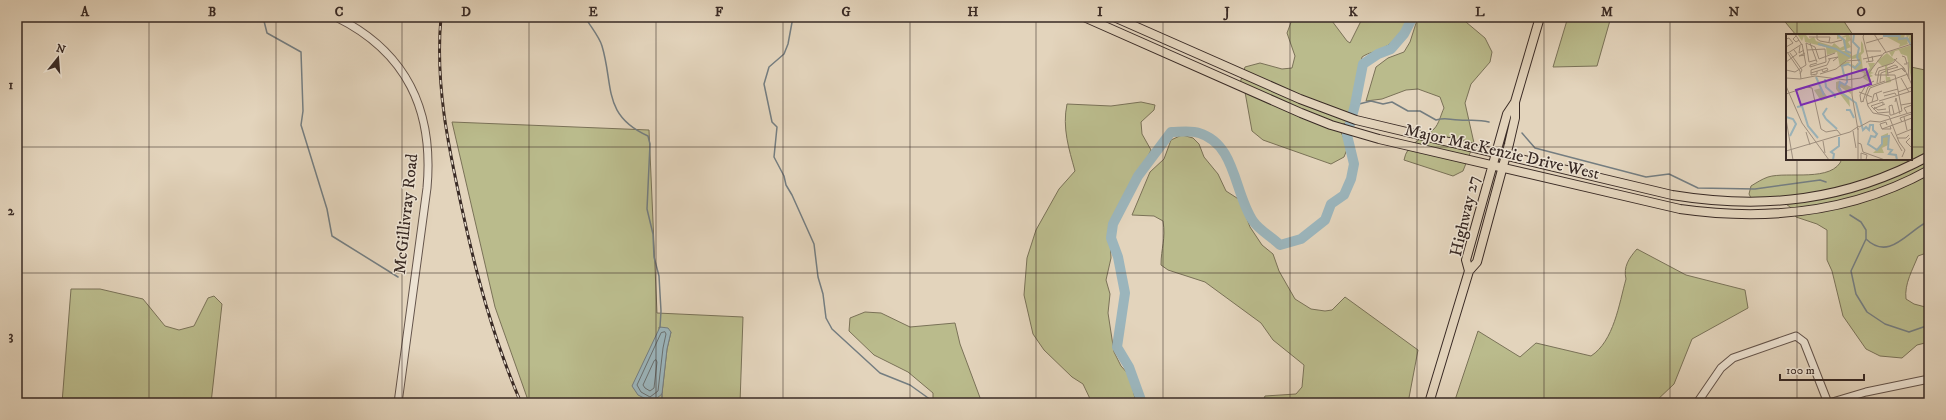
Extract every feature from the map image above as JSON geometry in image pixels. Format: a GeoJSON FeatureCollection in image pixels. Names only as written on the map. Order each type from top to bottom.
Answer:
{"type":"FeatureCollection","features":[{"type":"Feature","properties":{"kind":"main road","name":"Major MacKenzie Drive West"},"geometry":{"type":"LineString","coordinates":[[1084,17],[1331,125],[1379,139],[1680,208],[1710,213],[1757,215],[1793,213],[1841,205],[1892,188],[1929,170]]}},
{"type":"Feature","properties":{"kind":"main road","name":"Major MacKenzie Drive West"},"geometry":{"type":"LineString","coordinates":[[1114,17],[1334,112],[1382,126],[1672,195],[1718,201],[1742,202],[1797,200],[1840,192],[1872,182],[1929,156]]}},
{"type":"Feature","properties":{"kind":"main road","name":"Highway 27"},"geometry":{"type":"LineString","coordinates":[[1430,403],[1469,270],[1477,262],[1506,156],[1515,118],[1516,102],[1540,17]]}},
{"type":"Feature","properties":{"kind":"main road","name":"Highway 27"},"geometry":{"type":"LineString","coordinates":[[1469,270],[1466,260],[1492,165],[1507,114],[1516,102]]}},
{"type":"Feature","properties":{"kind":"street","name":"McGillivray Road"},"geometry":{"type":"LineString","coordinates":[[336,17],[355,27],[379,45],[403,71],[419,107],[425,128],[429,155],[427,188],[398,403]]}},
{"type":"Feature","properties":{"kind":"street"},"geometry":{"type":"LineString","coordinates":[[1697,403],[1721,368],[1733,358],[1796,336],[1804,342],[1828,403],[1856,394],[1929,380]]}},
{"type":"Feature","properties":{"kind":"green space"},"geometry":{"type":"Polygon","coordinates":[[[1293,17],[1329,17],[1350,43],[1361,21],[1361,17],[1409,17],[1405,28],[1392,42],[1382,49],[1362,57],[1360,67],[1361,79],[1351,116],[1346,123],[1338,126],[1348,147],[1344,157],[1331,164],[1263,140],[1252,131],[1245,92],[1240,83],[1245,67],[1260,63],[1282,69],[1292,68],[1295,56],[1287,33],[1293,17]]]}},
{"type":"Feature","properties":{"kind":"green space"},"geometry":{"type":"Polygon","coordinates":[[[1418,17],[1460,17],[1485,38],[1492,52],[1490,62],[1471,84],[1465,103],[1474,143],[1463,171],[1453,176],[1404,160],[1408,149],[1430,133],[1437,124],[1444,108],[1440,97],[1418,89],[1406,90],[1382,99],[1366,101],[1376,67],[1388,58],[1404,52],[1410,42],[1418,17]]]}},
{"type":"Feature","properties":{"kind":"green space"},"geometry":{"type":"Polygon","coordinates":[[[1568,17],[1611,17],[1597,66],[1553,67],[1568,17]]]}},
{"type":"Feature","properties":{"kind":"green space"},"geometry":{"type":"Polygon","coordinates":[[[1781,17],[1841,17],[1852,34],[1795,34],[1781,17]]]}},
{"type":"Feature","properties":{"kind":"green space"},"geometry":{"type":"Polygon","coordinates":[[[1912,67],[1925,70],[1929,69],[1929,252],[1918,256],[1911,271],[1906,288],[1906,299],[1914,304],[1929,308],[1929,342],[1917,345],[1902,358],[1880,356],[1866,349],[1843,316],[1832,271],[1827,260],[1827,230],[1817,224],[1796,217],[1789,206],[1784,203],[1751,198],[1749,194],[1751,186],[1768,177],[1776,175],[1820,174],[1837,166],[1841,160],[1912,160],[1912,67]]]}},
{"type":"Feature","properties":{"kind":"green space"},"geometry":{"type":"Polygon","coordinates":[[[1141,102],[1155,105],[1154,110],[1141,122],[1142,134],[1151,150],[1140,173],[1131,185],[1110,239],[1111,258],[1106,280],[1110,294],[1108,313],[1114,352],[1121,366],[1130,376],[1136,403],[1092,403],[1083,384],[1072,377],[1044,350],[1033,334],[1024,295],[1027,258],[1036,230],[1059,189],[1075,171],[1065,122],[1067,104],[1111,106],[1141,102]]]}},
{"type":"Feature","properties":{"kind":"green space"},"geometry":{"type":"Polygon","coordinates":[[[452,122],[649,130],[657,313],[743,317],[740,403],[529,403],[495,307],[452,122]],[[659,327],[662,393],[667,349],[671,332],[659,327]]]}},
{"type":"Feature","properties":{"kind":"green space"},"geometry":{"type":"Polygon","coordinates":[[[1182,135],[1193,138],[1199,144],[1204,157],[1218,174],[1226,191],[1240,200],[1250,227],[1262,245],[1273,254],[1279,271],[1295,299],[1311,309],[1325,311],[1332,310],[1345,297],[1418,350],[1408,403],[1262,403],[1265,396],[1296,394],[1302,387],[1304,365],[1273,340],[1261,323],[1205,282],[1168,270],[1161,265],[1164,233],[1163,221],[1154,216],[1132,215],[1150,172],[1164,159],[1171,140],[1182,135]]]}},
{"type":"Feature","properties":{"kind":"green space"},"geometry":{"type":"Polygon","coordinates":[[[1637,249],[1686,275],[1745,290],[1748,308],[1692,339],[1674,384],[1654,403],[1454,403],[1478,331],[1520,357],[1536,343],[1591,356],[1599,349],[1610,332],[1618,310],[1626,279],[1626,267],[1629,259],[1637,249]]]}},
{"type":"Feature","properties":{"kind":"green space"},"geometry":{"type":"Polygon","coordinates":[[[71,289],[100,289],[143,299],[165,326],[179,330],[194,326],[208,298],[214,296],[222,304],[211,403],[62,403],[71,289]]]}},
{"type":"Feature","properties":{"kind":"green space"},"geometry":{"type":"Polygon","coordinates":[[[865,312],[881,313],[910,327],[955,323],[960,344],[982,403],[933,403],[933,393],[908,372],[874,355],[849,331],[850,318],[865,312]]]}},
{"type":"Feature","properties":{"kind":"water"},"geometry":{"type":"Polygon","coordinates":[[[660,327],[668,328],[671,332],[667,349],[662,394],[652,402],[638,395],[632,386],[660,327]]]}},
{"type":"Feature","properties":{"kind":"waterway"},"geometry":{"type":"LineString","coordinates":[[263,17],[267,33],[301,52],[303,111],[301,125],[327,209],[332,236],[398,277]]}},
{"type":"Feature","properties":{"kind":"waterway"},"geometry":{"type":"LineString","coordinates":[[585,17],[601,42],[606,60],[612,98],[616,109],[623,119],[633,128],[648,136],[650,144],[647,209],[653,234],[654,257],[659,276],[661,311],[660,327]]}},
{"type":"Feature","properties":{"kind":"waterway"},"geometry":{"type":"LineString","coordinates":[[793,17],[788,44],[784,54],[769,67],[764,84],[772,122],[777,127],[774,157],[814,244],[818,277],[823,294],[826,318],[832,329],[880,373],[910,385],[933,403]]}},
{"type":"Feature","properties":{"kind":"waterway"},"geometry":{"type":"LineString","coordinates":[[1142,403],[1129,367],[1117,347],[1125,293],[1118,257],[1111,238],[1113,224],[1138,176],[1171,132],[1189,131],[1199,133],[1211,139],[1220,147],[1227,158],[1247,210],[1253,221],[1280,245],[1301,239],[1325,220],[1331,204],[1344,195],[1351,179],[1354,164],[1347,135],[1355,105],[1363,64],[1378,54],[1391,49],[1404,34],[1413,17]]}},
{"type":"Feature","properties":{"kind":"waterway"},"geometry":{"type":"LineString","coordinates":[[1355,105],[1371,101],[1383,104],[1392,102],[1408,111],[1420,111],[1436,120],[1445,119],[1489,122]]}},
{"type":"Feature","properties":{"kind":"waterway"},"geometry":{"type":"LineString","coordinates":[[1522,133],[1535,148],[1646,177],[1669,174],[1698,188],[1755,189],[1820,180],[1826,182]]}},
{"type":"Feature","properties":{"kind":"waterway"},"geometry":{"type":"LineString","coordinates":[[1850,215],[1861,222],[1866,230],[1866,239],[1851,271],[1856,294],[1867,312],[1885,324],[1909,332],[1929,325]]}},
{"type":"Feature","properties":{"kind":"waterway"},"geometry":{"type":"LineString","coordinates":[[1866,239],[1875,245],[1883,247],[1891,246],[1929,221]]}},
{"type":"Feature","properties":{"kind":"waterway"},"geometry":{"type":"LineString","coordinates":[[662,394],[662,403]]}},
{"type":"Feature","properties":{"kind":"railway"},"geometry":{"type":"LineString","coordinates":[[441,17],[441,90],[457,185],[474,259],[494,331],[521,403]]}}]}
